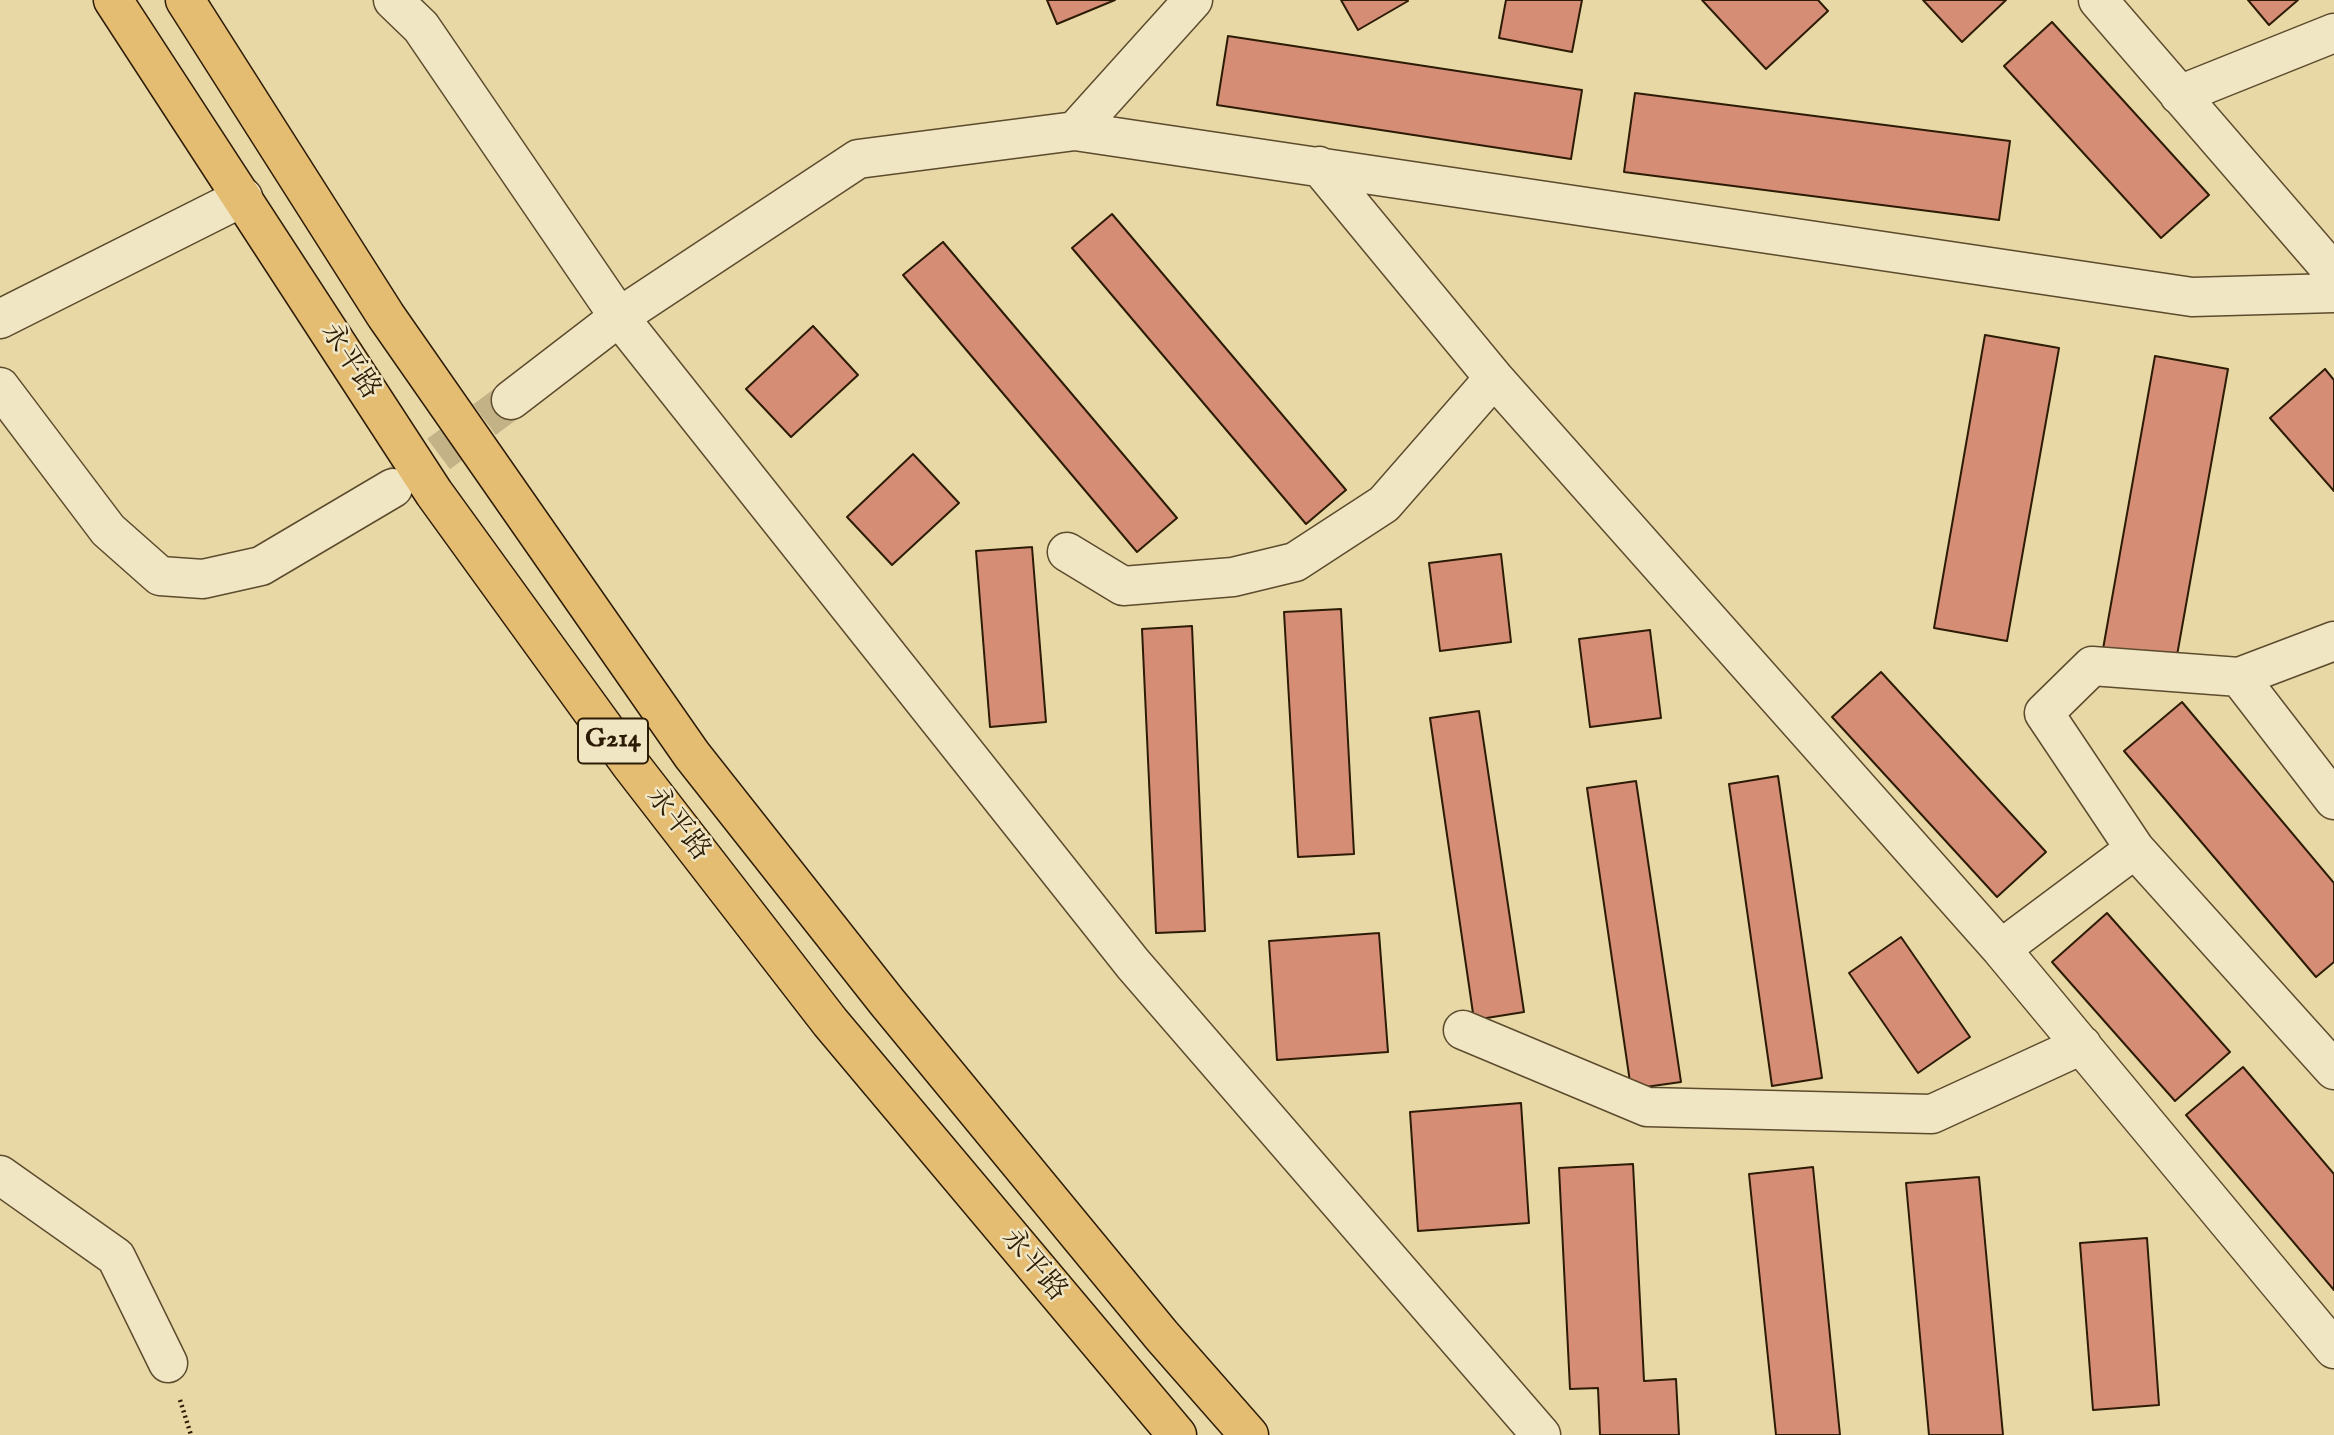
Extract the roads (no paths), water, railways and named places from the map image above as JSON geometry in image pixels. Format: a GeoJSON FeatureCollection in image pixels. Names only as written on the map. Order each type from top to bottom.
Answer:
{"type":"FeatureCollection","features":[{"type":"Feature","properties":{"kind":"highway","name":"永平路"},"geometry":{"type":"LineString","coordinates":[[113,0],[434,493],[631,765],[830,1022],[1177,1435]]}},
{"type":"Feature","properties":{"kind":"highway","name":"永平路"},"geometry":{"type":"LineString","coordinates":[[185,0],[386,316],[692,755],[914,1034],[1153,1325],[1249,1435]]}},
{"type":"Feature","properties":{"kind":"street"},"geometry":{"type":"LineString","coordinates":[[393,0],[421,27],[619,317],[1133,964],[1541,1435]]}},
{"type":"Feature","properties":{"kind":"street"},"geometry":{"type":"LineString","coordinates":[[1075,131],[1193,0]]}},
{"type":"Feature","properties":{"kind":"street"},"geometry":{"type":"LineString","coordinates":[[2098,0],[2334,273]]}},
{"type":"Feature","properties":{"kind":"street"},"geometry":{"type":"LineString","coordinates":[[2179,95],[2334,33]]}},
{"type":"Feature","properties":{"kind":"street"},"geometry":{"type":"LineString","coordinates":[[511,400],[619,317],[858,159],[1075,131],[2192,297],[2334,293]]}},
{"type":"Feature","properties":{"kind":"street"},"geometry":{"type":"LineString","coordinates":[[1319,166],[1494,378],[2001,948],[2334,1349]]}},
{"type":"Feature","properties":{"kind":"street"},"geometry":{"type":"LineString","coordinates":[[0,319],[243,197]]}},
{"type":"Feature","properties":{"kind":"street"},"geometry":{"type":"LineString","coordinates":[[1067,552],[1123,586],[1233,577],[1295,562],[1384,504],[1494,378]]}},
{"type":"Feature","properties":{"kind":"street"},"geometry":{"type":"LineString","coordinates":[[0,387],[108,530],[160,576],[202,579],[261,566],[393,488]]}},
{"type":"Feature","properties":{"kind":"street"},"geometry":{"type":"LineString","coordinates":[[2334,641],[2239,677],[2092,666],[2044,713],[2135,849],[2334,1070]]}},
{"type":"Feature","properties":{"kind":"street"},"geometry":{"type":"LineString","coordinates":[[2239,677],[2334,800]]}},
{"type":"Feature","properties":{"kind":"street"},"geometry":{"type":"LineString","coordinates":[[2001,948],[2135,849]]}},
{"type":"Feature","properties":{"kind":"street"},"geometry":{"type":"LineString","coordinates":[[1463,1030],[1647,1107],[1932,1114],[2081,1045]]}},
{"type":"Feature","properties":{"kind":"street"},"geometry":{"type":"LineString","coordinates":[[0,1175],[116,1257],[168,1363]]}},
{"type":"Feature","properties":{"kind":"tunnel"},"geometry":{"type":"LineString","coordinates":[[393,488],[511,400]]}}]}
